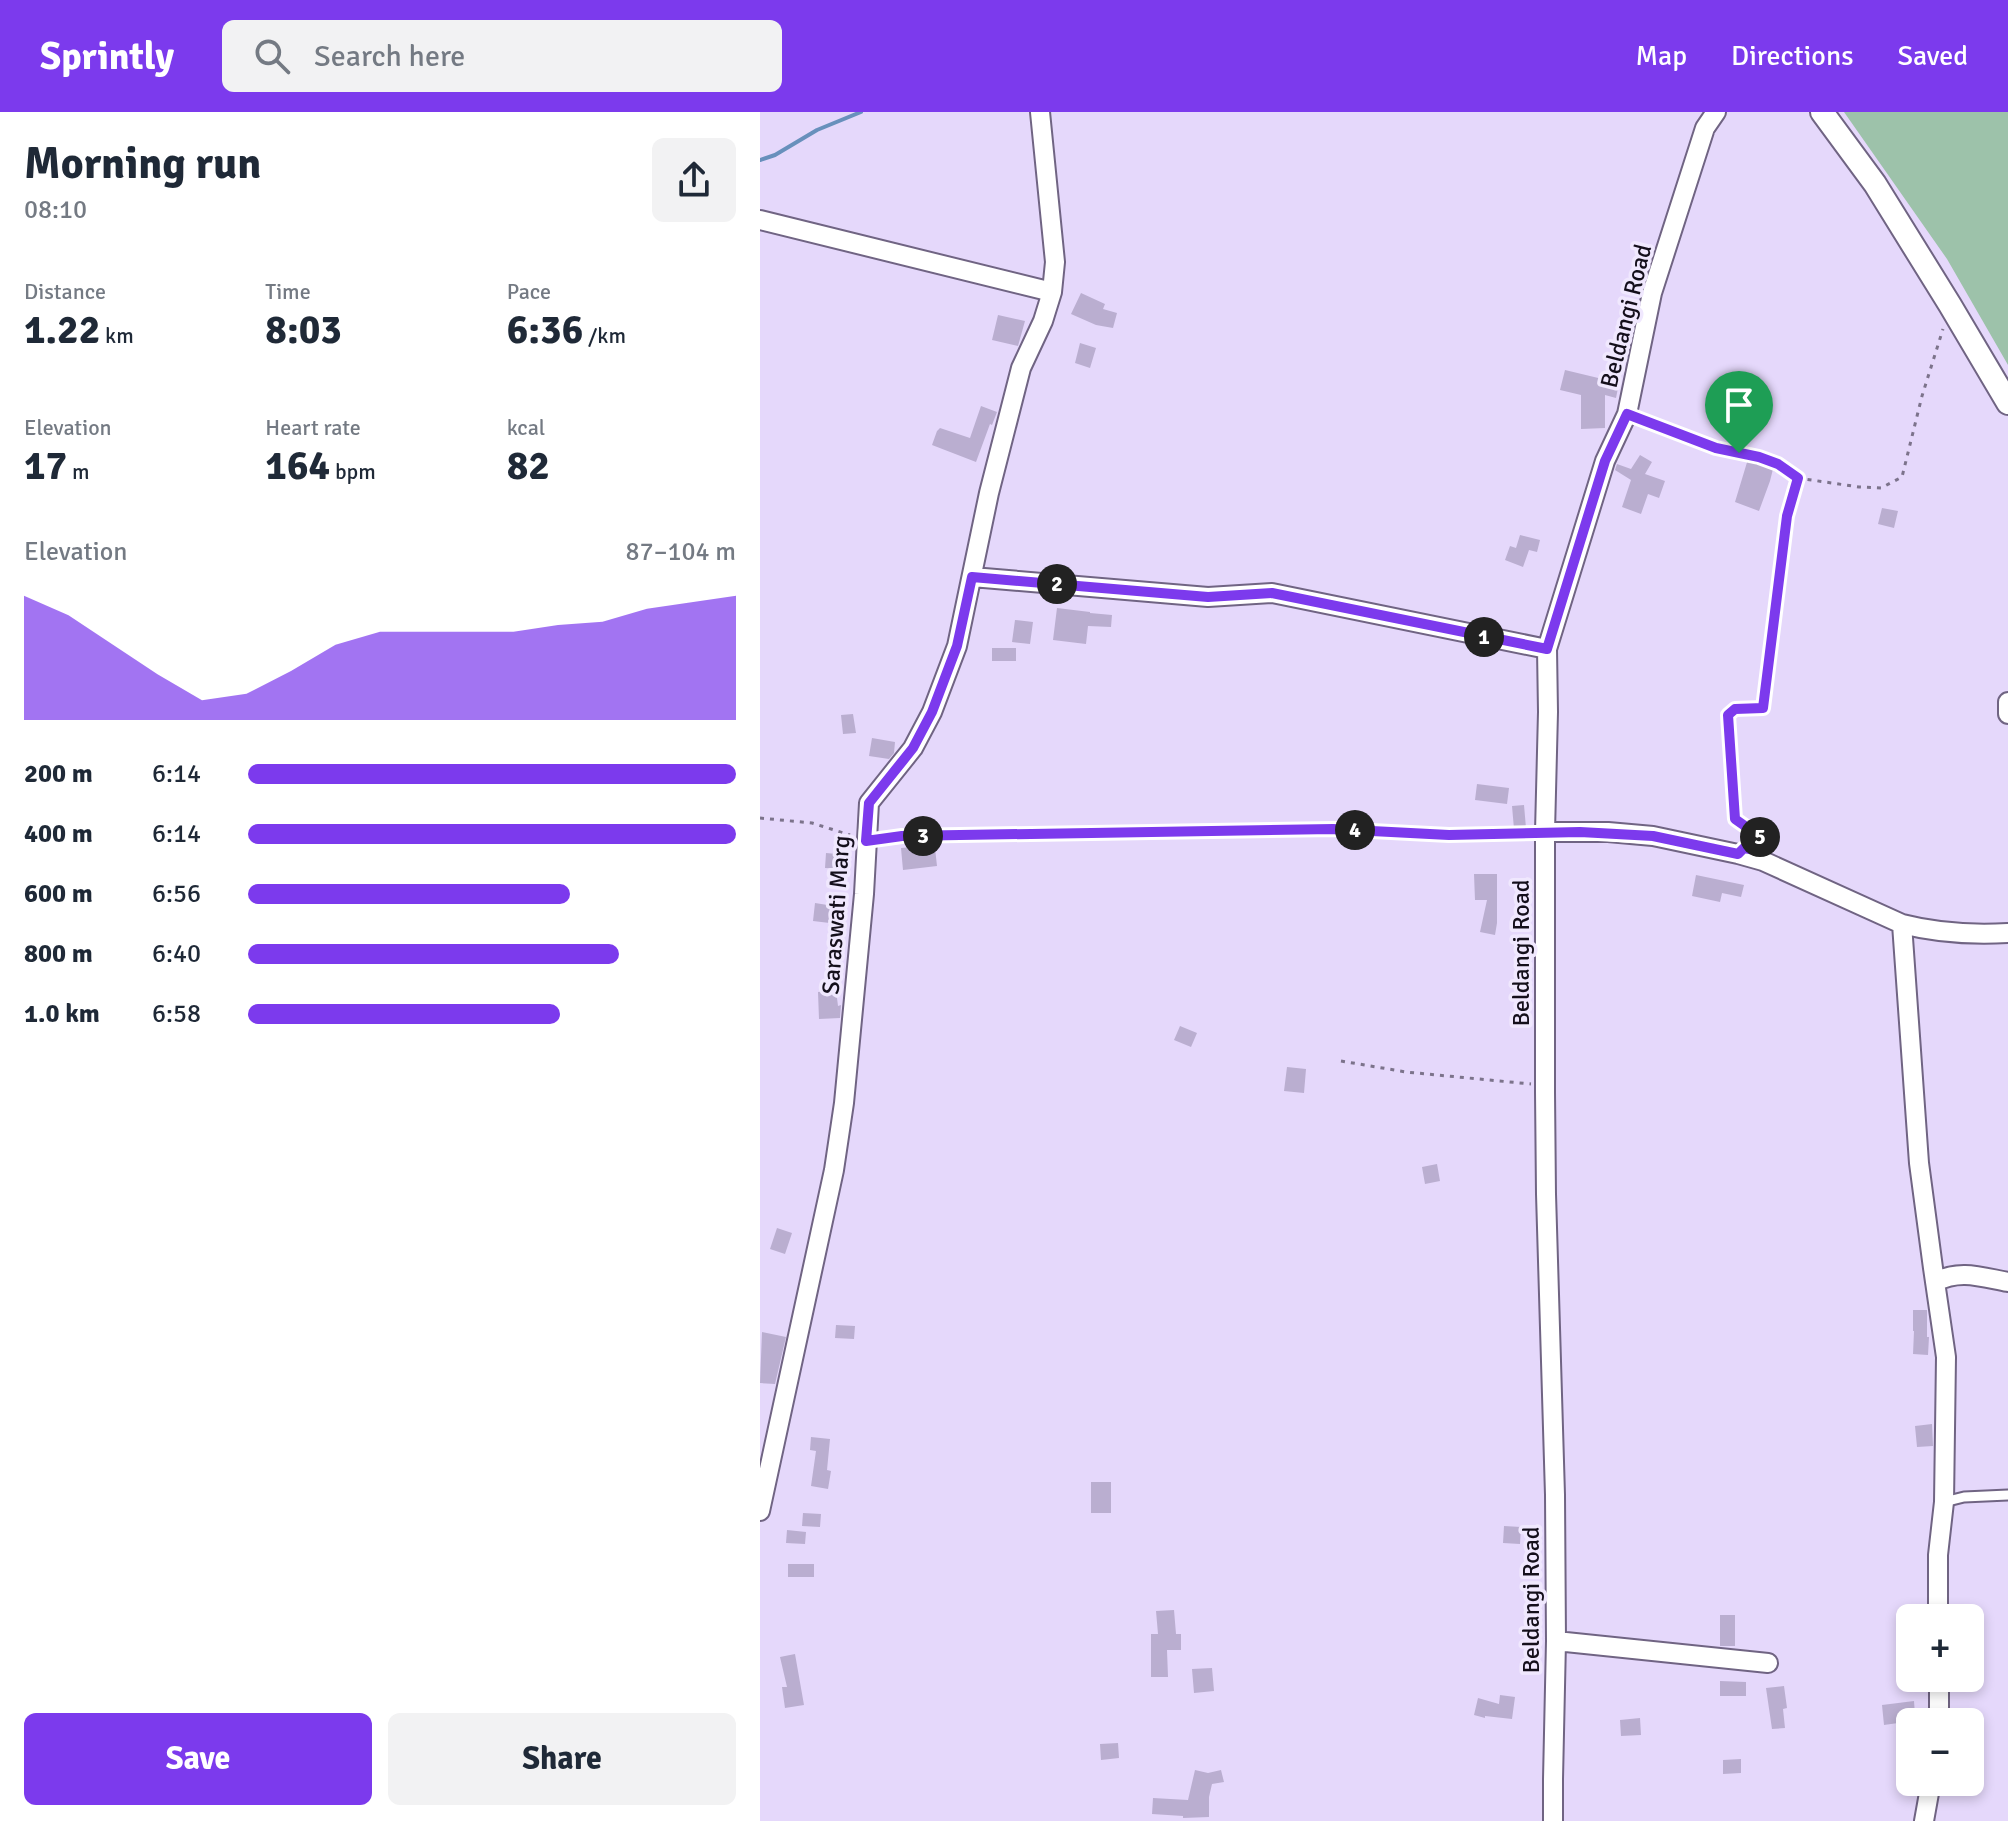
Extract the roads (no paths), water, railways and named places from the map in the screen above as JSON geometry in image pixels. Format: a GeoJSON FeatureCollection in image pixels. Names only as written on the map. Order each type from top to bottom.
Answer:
{"type":"FeatureCollection","features":[{"type":"Feature","properties":{"kind":"street","name":"Saraswati Marg"},"geometry":{"type":"LineString","coordinates":[[760,1511],[834,1170],[844,1103],[864,894],[869,803],[913,748],[932,712],[957,646],[989,493],[1021,368],[1043,321],[1052,292],[1055,262],[1040,112]]}},
{"type":"Feature","properties":{"kind":"street","name":"Beldangi Road"},"geometry":{"type":"LineString","coordinates":[[1553,1821],[1555,1495],[1545,1085],[1547,649],[1605,461],[1627,414],[1652,293],[1705,128],[1716,112]]}},
{"type":"Feature","properties":{"kind":"street"},"geometry":{"type":"LineString","coordinates":[[1822,112],[1875,184],[2008,403]]}},
{"type":"Feature","properties":{"kind":"street"},"geometry":{"type":"LineString","coordinates":[[760,220],[1052,292]]}},
{"type":"Feature","properties":{"kind":"street"},"geometry":{"type":"LineString","coordinates":[[972,577],[1208,597],[1272,593],[1547,649]]}},
{"type":"Feature","properties":{"kind":"street"},"geometry":{"type":"LineString","coordinates":[[2008,702],[2008,714]]}},
{"type":"Feature","properties":{"kind":"street"},"geometry":{"type":"LineString","coordinates":[[1545,832],[1653,836],[1738,854],[1763,861],[1902,924],[1957,934],[2008,933]]}},
{"type":"Feature","properties":{"kind":"street"},"geometry":{"type":"LineString","coordinates":[[1902,924],[1919,1163],[1946,1357],[1944,1502],[1938,1555],[1938,1604]]}},
{"type":"Feature","properties":{"kind":"street"},"geometry":{"type":"LineString","coordinates":[[1935,1282],[1949,1275],[1964,1274],[2008,1282]]}},
{"type":"Feature","properties":{"kind":"street"},"geometry":{"type":"LineString","coordinates":[[1556,1641],[1768,1663]]}},
{"type":"Feature","properties":{"kind":"street"},"geometry":{"type":"LineString","coordinates":[[1924,1821],[1928,1796]]}},
{"type":"Feature","properties":{"kind":"lane"},"geometry":{"type":"LineString","coordinates":[[1944,1502],[1964,1497],[2008,1495]]}},
{"type":"Feature","properties":{"kind":"waterway"},"geometry":{"type":"LineString","coordinates":[[760,160],[775,155],[817,130],[861,112]]}}]}
